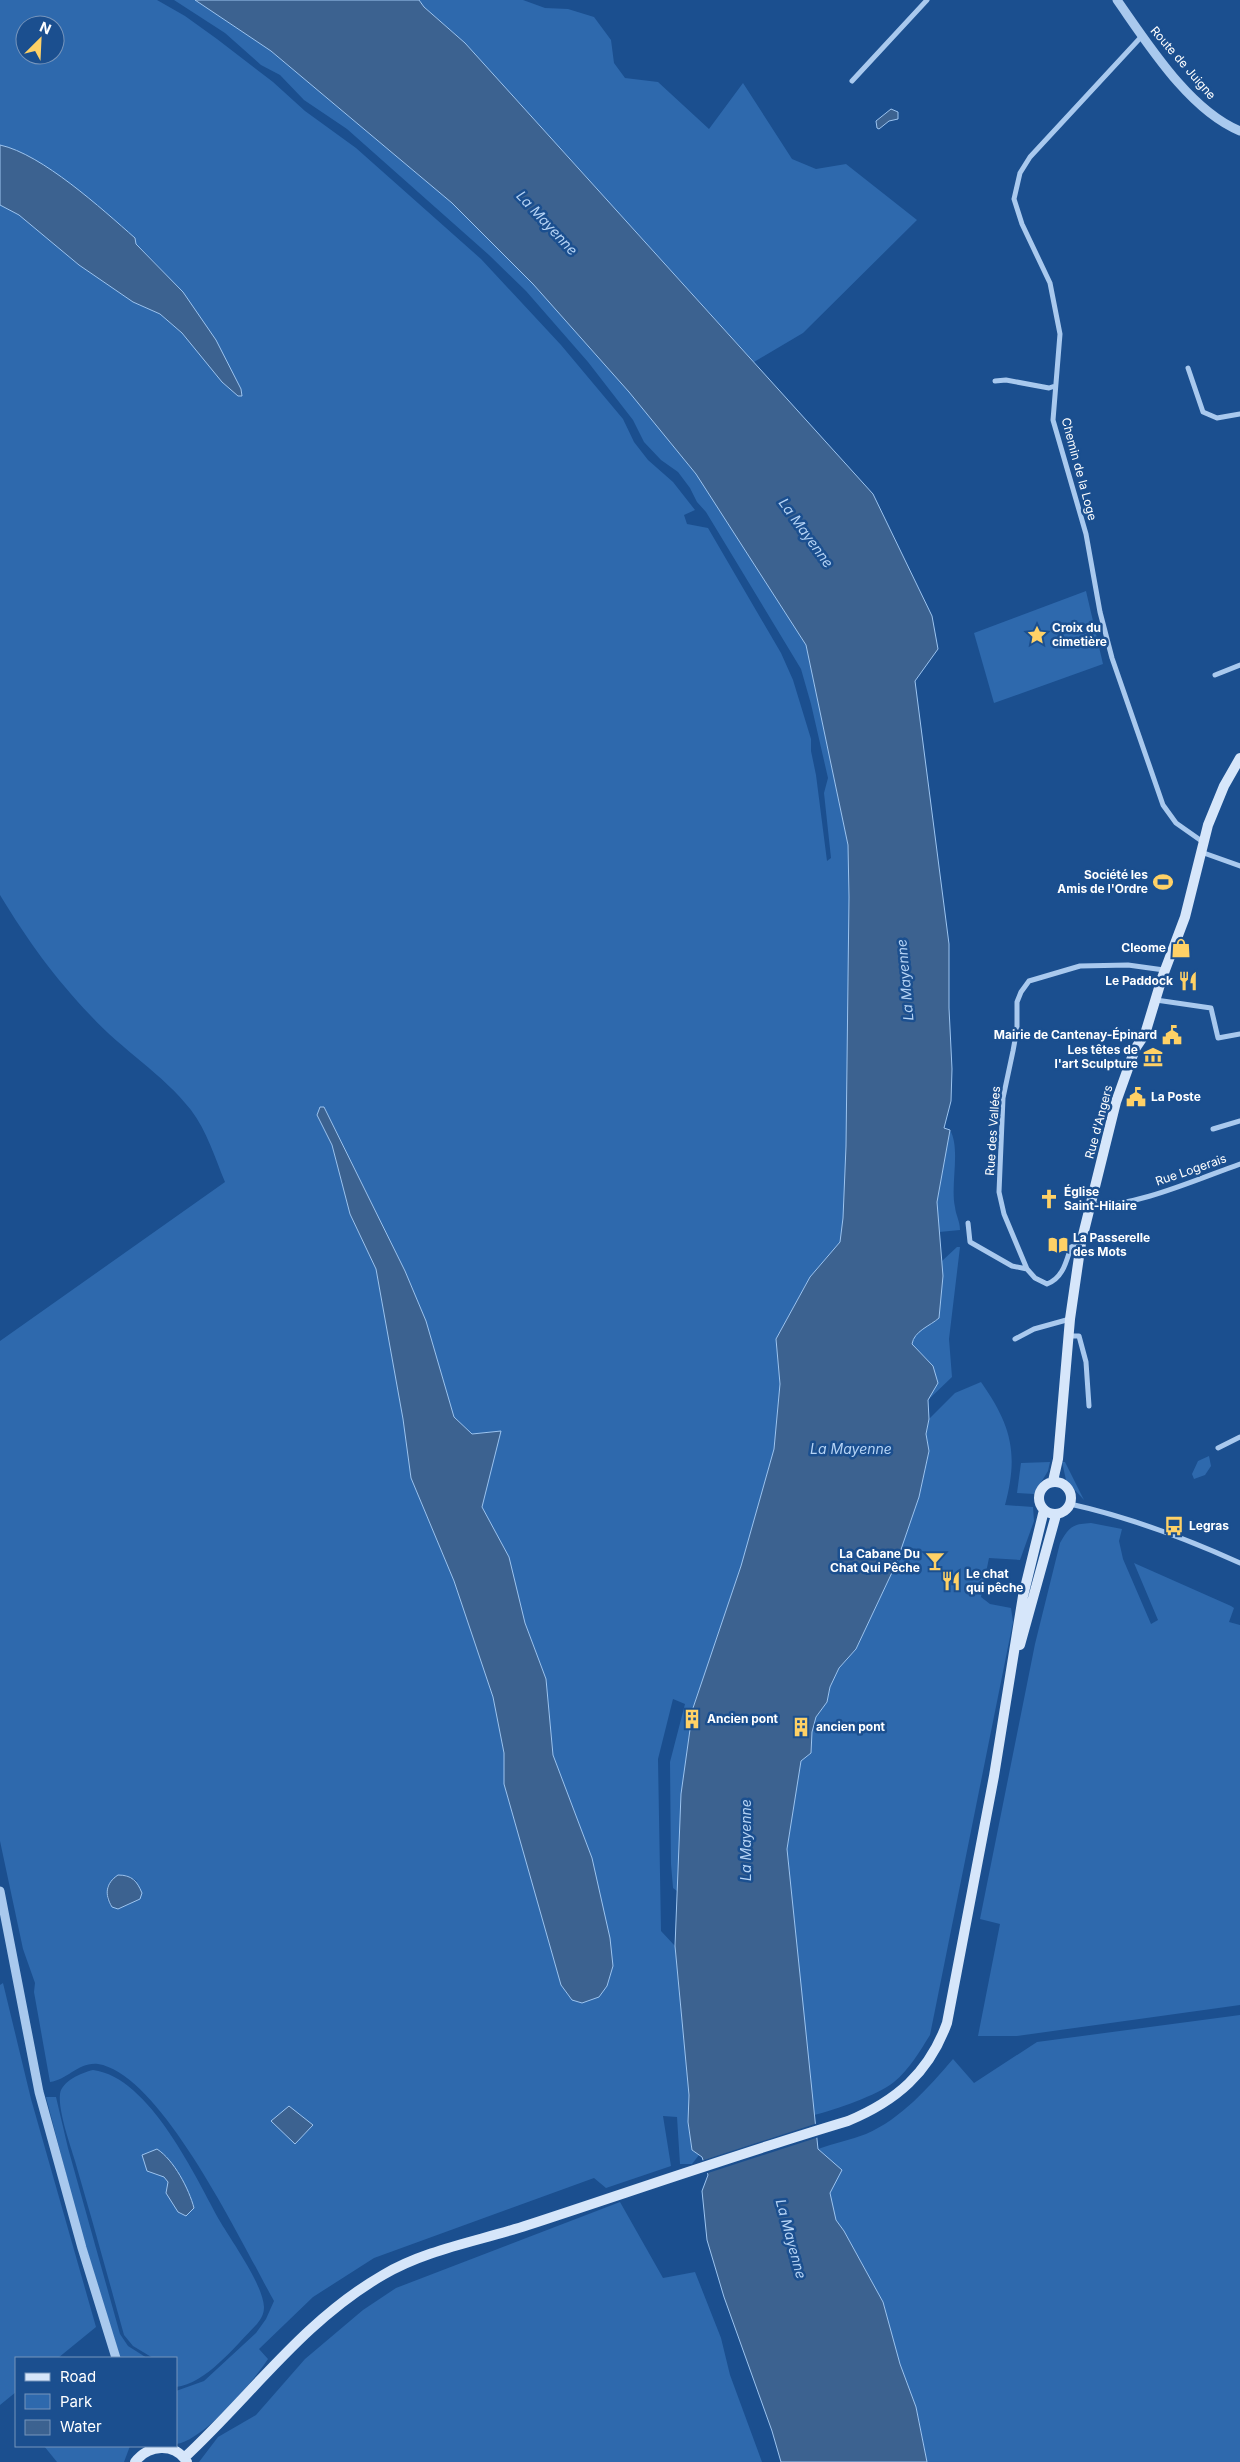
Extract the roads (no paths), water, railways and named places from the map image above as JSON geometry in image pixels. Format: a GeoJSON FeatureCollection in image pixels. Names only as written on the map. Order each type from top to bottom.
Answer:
{"type":"FeatureCollection","features":[{"type":"Feature","properties":{"kind":"main road","name":"Rue d'Angers"},"geometry":{"type":"LineString","coordinates":[[1053,1482],[1058,1459],[1070,1320],[1081,1243],[1116,1102],[1135,1049],[1145,1034],[1164,970],[1185,917],[1208,825],[1224,786],[1240,758]]}},
{"type":"Feature","properties":{"kind":"main road"},"geometry":{"type":"LineString","coordinates":[[1053,1482],[1059,1482],[1068,1488],[1070,1504],[1063,1512],[1056,1515],[1044,1510],[1040,1506],[1038,1494],[1044,1486],[1053,1482]]}},
{"type":"Feature","properties":{"kind":"main road"},"geometry":{"type":"LineString","coordinates":[[135,2462],[148,2448],[168,2448],[185,2460],[273,2364],[304,2334],[332,2310],[384,2274],[429,2255],[525,2226],[872,2111],[900,2093],[916,2078],[936,2052],[947,2023],[1009,1689],[1023,1596],[1044,1510]]}},
{"type":"Feature","properties":{"kind":"main road"},"geometry":{"type":"LineString","coordinates":[[1009,1689],[1056,1515]]}},
{"type":"Feature","properties":{"kind":"street"},"geometry":{"type":"LineString","coordinates":[[852,81],[927,0]]}},
{"type":"Feature","properties":{"kind":"street","name":"Route de Juigne"},"geometry":{"type":"LineString","coordinates":[[1117,0],[1142,36],[1191,96],[1217,118],[1240,131]]}},
{"type":"Feature","properties":{"kind":"street","name":"Chemin de la Loge"},"geometry":{"type":"LineString","coordinates":[[1142,36],[1030,157],[1020,173],[1014,199],[1017,212],[1050,283],[1060,334],[1054,420],[1086,534],[1100,612],[1120,684],[1162,805],[1176,823],[1203,847],[1240,866]]}},
{"type":"Feature","properties":{"kind":"street"},"geometry":{"type":"LineString","coordinates":[[1188,368],[1203,412],[1217,418],[1240,414]]}},
{"type":"Feature","properties":{"kind":"street"},"geometry":{"type":"LineString","coordinates":[[995,381],[1006,380],[1049,388],[1055,386]]}},
{"type":"Feature","properties":{"kind":"street"},"geometry":{"type":"LineString","coordinates":[[1215,675],[1240,665]]}},
{"type":"Feature","properties":{"kind":"street","name":"Rue des Vallées"},"geometry":{"type":"LineString","coordinates":[[1027,1269],[1004,1214],[999,1192],[1003,1098],[1017,1029],[1017,1002],[1021,992],[1029,981],[1080,966],[1128,965],[1164,970]]}},
{"type":"Feature","properties":{"kind":"street"},"geometry":{"type":"LineString","coordinates":[[1156,1000],[1211,1008],[1218,1038],[1240,1034]]}},
{"type":"Feature","properties":{"kind":"street"},"geometry":{"type":"LineString","coordinates":[[1213,1129],[1240,1121]]}},
{"type":"Feature","properties":{"kind":"street","name":"Rue Logerais"},"geometry":{"type":"LineString","coordinates":[[1090,1205],[1109,1206],[1137,1200],[1240,1164]]}},
{"type":"Feature","properties":{"kind":"street"},"geometry":{"type":"LineString","coordinates":[[968,1223],[970,1242],[1012,1266],[1027,1269],[1034,1278],[1047,1284],[1055,1281],[1062,1272],[1071,1247],[1081,1243]]}},
{"type":"Feature","properties":{"kind":"street"},"geometry":{"type":"LineString","coordinates":[[1015,1338],[1034,1329],[1070,1320]]}},
{"type":"Feature","properties":{"kind":"street"},"geometry":{"type":"LineString","coordinates":[[1069,1336],[1080,1336],[1086,1362],[1089,1406]]}},
{"type":"Feature","properties":{"kind":"street"},"geometry":{"type":"LineString","coordinates":[[1218,1448],[1240,1436]]}},
{"type":"Feature","properties":{"kind":"street"},"geometry":{"type":"LineString","coordinates":[[1070,1504],[1184,1537],[1240,1563]]}},
{"type":"Feature","properties":{"kind":"street"},"geometry":{"type":"LineString","coordinates":[[0,1891],[39,2092],[82,2248],[116,2357]]}},
{"type":"Feature","properties":{"kind":"water","name":"La Mayenne"},"geometry":{"type":"Polygon","coordinates":[[[195,0],[419,0],[424,7],[465,43],[873,494],[932,616],[938,649],[915,681],[949,944],[949,1008],[952,1069],[951,1101],[944,1128],[950,1130],[937,1202],[943,1276],[939,1318],[919,1332],[913,1339],[912,1344],[933,1366],[938,1383],[928,1400],[929,1419],[926,1434],[929,1451],[919,1497],[896,1564],[856,1649],[839,1668],[830,1687],[827,1702],[816,1717],[812,1732],[811,1753],[801,1761],[787,1849],[818,2149],[842,2170],[830,2193],[836,2220],[883,2302],[900,2364],[916,2407],[927,2462],[781,2462],[772,2431],[724,2297],[707,2240],[702,2191],[708,2175],[702,2157],[692,2150],[688,2122],[689,2095],[675,1946],[681,1794],[693,1708],[741,1566],[774,1449],[780,1384],[776,1339],[810,1277],[840,1242],[843,1218],[846,1146],[848,845],[806,645],[696,474],[629,392],[533,284],[452,203],[271,51],[195,0]]]}},
{"type":"Feature","properties":{"kind":"water"},"geometry":{"type":"Polygon","coordinates":[[[891,109],[898,112],[898,119],[889,121],[879,129],[877,128],[876,121],[891,109]]]}},
{"type":"Feature","properties":{"kind":"water"},"geometry":{"type":"Polygon","coordinates":[[[0,145],[17,150],[34,159],[71,184],[135,238],[136,244],[183,292],[216,340],[241,389],[242,396],[238,396],[222,382],[182,333],[160,314],[133,302],[79,265],[19,215],[0,205],[0,145]]]}},
{"type":"Feature","properties":{"kind":"water"},"geometry":{"type":"Polygon","coordinates":[[[320,1107],[324,1107],[405,1271],[426,1321],[454,1417],[472,1434],[501,1431],[482,1507],[509,1557],[525,1623],[546,1679],[553,1755],[592,1858],[610,1938],[613,1966],[607,1986],[599,1997],[582,2003],[572,2000],[561,1985],[504,1784],[504,1753],[493,1697],[454,1581],[411,1478],[403,1419],[376,1269],[350,1214],[332,1145],[317,1115],[320,1107]]]}},
{"type":"Feature","properties":{"kind":"water"},"geometry":{"type":"Polygon","coordinates":[[[118,1875],[127,1876],[133,1880],[142,1893],[140,1899],[118,1909],[112,1907],[107,1893],[109,1885],[118,1875]]]}},
{"type":"Feature","properties":{"kind":"water"},"geometry":{"type":"Polygon","coordinates":[[[289,2106],[313,2125],[295,2144],[271,2121],[289,2106]]]}},
{"type":"Feature","properties":{"kind":"water"},"geometry":{"type":"Polygon","coordinates":[[[157,2149],[175,2167],[188,2192],[194,2208],[186,2216],[178,2212],[166,2193],[168,2182],[164,2177],[147,2171],[142,2155],[157,2149]]]}},
{"type":"Feature","properties":{"kind":"place","name":"Croix du cimetière"},"geometry":{"type":"Point","coordinates":[1037,635]}},
{"type":"Feature","properties":{"kind":"place","name":"Société les Amis de l'Ordre"},"geometry":{"type":"Point","coordinates":[1163,882]}},
{"type":"Feature","properties":{"kind":"place","name":"Cleome"},"geometry":{"type":"Point","coordinates":[1181,948]}},
{"type":"Feature","properties":{"kind":"place","name":"Le Paddock"},"geometry":{"type":"Point","coordinates":[1188,981]}},
{"type":"Feature","properties":{"kind":"place","name":"Mairie de Cantenay-Épinard"},"geometry":{"type":"Point","coordinates":[1172,1035]}},
{"type":"Feature","properties":{"kind":"place","name":"Les têtes de l'art Sculpture"},"geometry":{"type":"Point","coordinates":[1153,1057]}},
{"type":"Feature","properties":{"kind":"place","name":"La Poste"},"geometry":{"type":"Point","coordinates":[1136,1097]}},
{"type":"Feature","properties":{"kind":"place","name":"Église Saint-Hilaire"},"geometry":{"type":"Point","coordinates":[1049,1199]}},
{"type":"Feature","properties":{"kind":"place","name":"La Passerelle des Mots"},"geometry":{"type":"Point","coordinates":[1058,1245]}},
{"type":"Feature","properties":{"kind":"place","name":"Legras"},"geometry":{"type":"Point","coordinates":[1174,1526]}},
{"type":"Feature","properties":{"kind":"place","name":"La Cabane Du Chat Qui Pêche"},"geometry":{"type":"Point","coordinates":[935,1561]}},
{"type":"Feature","properties":{"kind":"place","name":"Le chat qui pêche"},"geometry":{"type":"Point","coordinates":[951,1581]}},
{"type":"Feature","properties":{"kind":"place","name":"Ancien pont"},"geometry":{"type":"Point","coordinates":[692,1719]}},
{"type":"Feature","properties":{"kind":"place","name":"ancien pont"},"geometry":{"type":"Point","coordinates":[801,1727]}}]}
